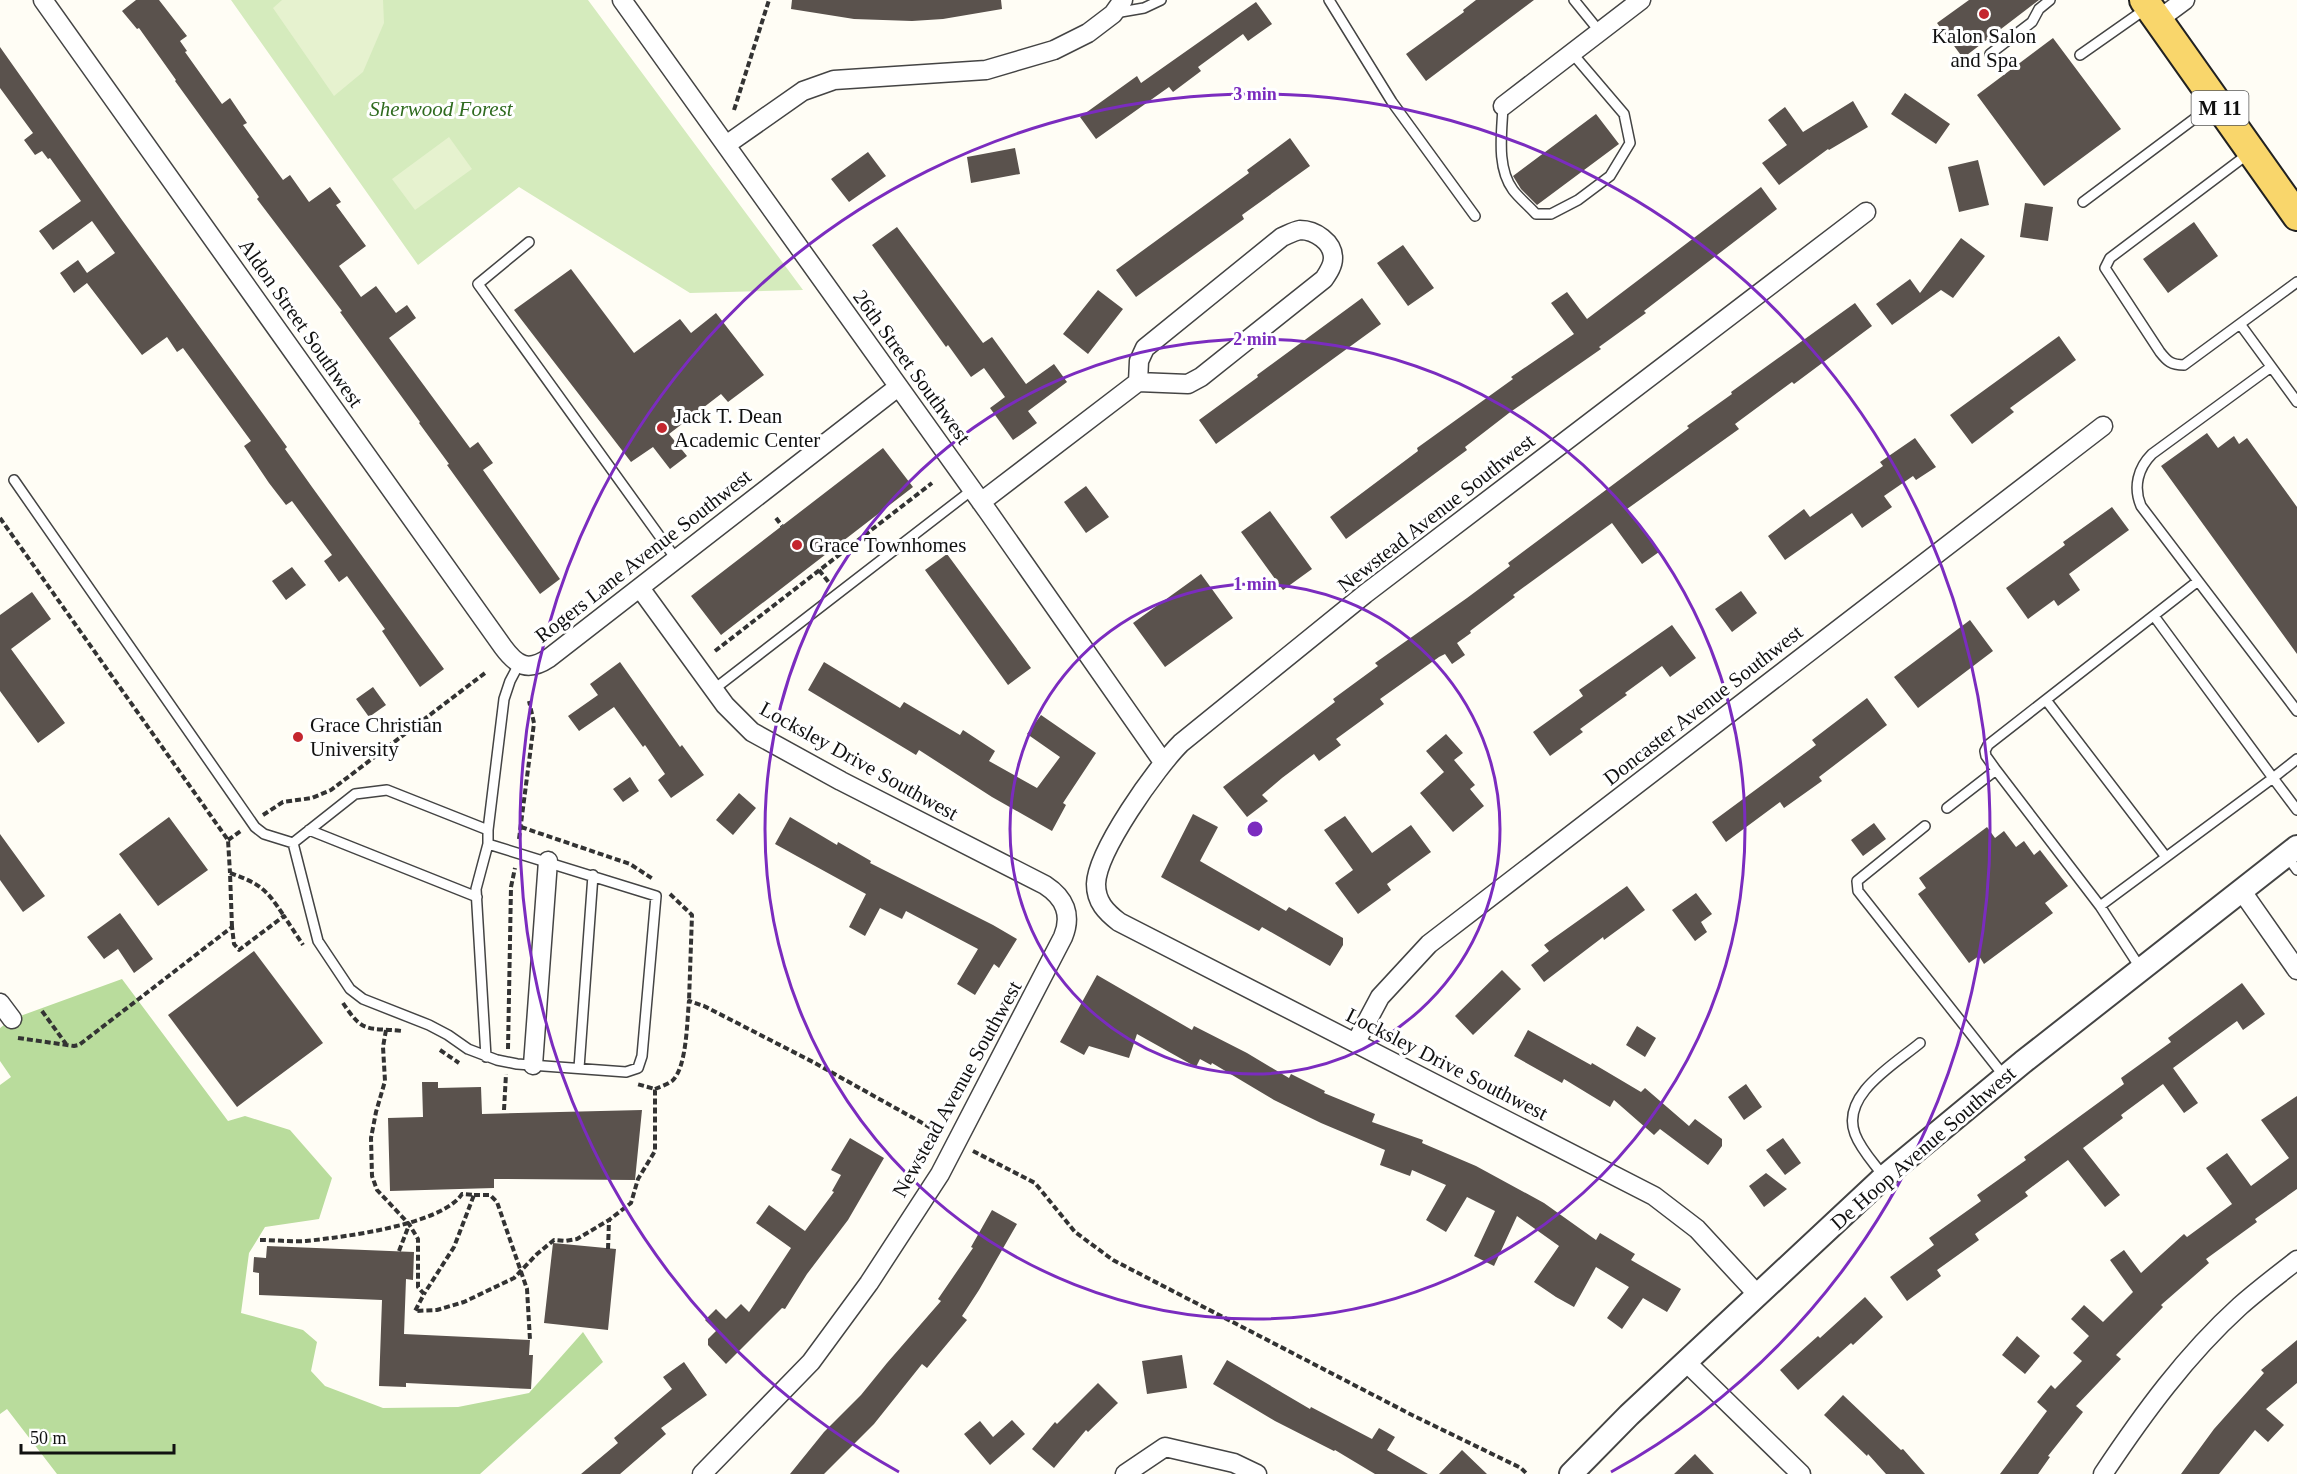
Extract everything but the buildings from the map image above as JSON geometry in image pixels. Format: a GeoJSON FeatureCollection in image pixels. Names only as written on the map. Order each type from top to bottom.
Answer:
{"type":"FeatureCollection","features":[{"type":"Feature","properties":{"kind":"main road","name":"M 11"},"geometry":{"type":"LineString","coordinates":[[2150,9],[2297,216]]}},
{"type":"Feature","properties":{"kind":"street","name":"Aldon Street Southwest"},"geometry":{"type":"LineString","coordinates":[[43,0],[503,647],[523,665]]}},
{"type":"Feature","properties":{"kind":"street","name":"26th Street Southwest"},"geometry":{"type":"LineString","coordinates":[[622,0],[1163,762]]}},
{"type":"Feature","properties":{"kind":"street"},"geometry":{"type":"LineString","coordinates":[[1503,106],[1641,0]]}},
{"type":"Feature","properties":{"kind":"street"},"geometry":{"type":"LineString","coordinates":[[2150,9],[2185,0]]}},
{"type":"Feature","properties":{"kind":"street"},"geometry":{"type":"LineString","coordinates":[[726,146],[792,98],[834,80],[986,69],[1054,50],[1088,33],[1118,7]]}},
{"type":"Feature","properties":{"kind":"street","name":"Newstead Avenue Southwest"},"geometry":{"type":"LineString","coordinates":[[1098,899],[1096,883],[1101,862],[1135,804],[1163,762],[1180,743],[1365,594],[1866,212]]}},
{"type":"Feature","properties":{"kind":"street"},"geometry":{"type":"LineString","coordinates":[[976,496],[1138,382],[1188,384],[1200,377],[1324,279],[1331,267],[1333,256],[1328,242],[1314,233],[1299,230],[1282,237],[1145,348],[1139,361],[1138,382]]}},
{"type":"Feature","properties":{"kind":"street","name":"Rogers Lane Avenue Southwest"},"geometry":{"type":"LineString","coordinates":[[523,665],[539,664],[549,658],[898,387]]}},
{"type":"Feature","properties":{"kind":"street","name":"Doncaster Avenue Southwest"},"geometry":{"type":"LineString","coordinates":[[1356,1042],[1380,997],[1429,944],[2103,426]]}},
{"type":"Feature","properties":{"kind":"street","name":"Locksley Drive Southwest"},"geometry":{"type":"LineString","coordinates":[[640,588],[713,690],[738,719],[767,742],[1045,885],[1058,894],[1066,907]]}},
{"type":"Feature","properties":{"kind":"street","name":"De Hoop Avenue Southwest"},"geometry":{"type":"LineString","coordinates":[[1571,1474],[1629,1415],[1884,1177],[2005,1077],[2241,890],[2293,857]]}},
{"type":"Feature","properties":{"kind":"street"},"geometry":{"type":"LineString","coordinates":[[533,1065],[548,861]]}},
{"type":"Feature","properties":{"kind":"street"},"geometry":{"type":"LineString","coordinates":[[2241,890],[2297,970]]}},
{"type":"Feature","properties":{"kind":"street","name":"Locksley Drive Southwest"},"geometry":{"type":"LineString","coordinates":[[1098,899],[1105,911],[1119,922],[1654,1196],[1697,1229],[1757,1294]]}},
{"type":"Feature","properties":{"kind":"street","name":"Newstead Avenue Southwest"},"geometry":{"type":"LineString","coordinates":[[702,1474],[811,1362],[869,1283],[940,1174],[1063,938],[1067,924],[1066,907]]}},
{"type":"Feature","properties":{"kind":"street"},"geometry":{"type":"LineString","coordinates":[[0,1003],[12,1028]]}},
{"type":"Feature","properties":{"kind":"street"},"geometry":{"type":"LineString","coordinates":[[2103,1474],[2136,1425],[2182,1367],[2239,1306],[2297,1260]]}},
{"type":"Feature","properties":{"kind":"street"},"geometry":{"type":"LineString","coordinates":[[1686,1362],[1801,1474]]}},
{"type":"Feature","properties":{"kind":"street"},"geometry":{"type":"LineString","coordinates":[[1125,1474],[1165,1447],[1234,1463],[1257,1474]]}},
{"type":"Feature","properties":{"kind":"lane"},"geometry":{"type":"LineString","coordinates":[[1118,7],[1144,8],[1161,0]]}},
{"type":"Feature","properties":{"kind":"lane"},"geometry":{"type":"LineString","coordinates":[[1329,0],[1392,102],[1475,216]]}},
{"type":"Feature","properties":{"kind":"lane"},"geometry":{"type":"LineString","coordinates":[[1574,0],[1600,32]]}},
{"type":"Feature","properties":{"kind":"lane"},"geometry":{"type":"LineString","coordinates":[[1990,54],[2031,21],[2039,9],[2050,0]]}},
{"type":"Feature","properties":{"kind":"lane"},"geometry":{"type":"LineString","coordinates":[[2080,55],[2150,9]]}},
{"type":"Feature","properties":{"kind":"lane"},"geometry":{"type":"LineString","coordinates":[[1503,106],[1504,169],[1512,188],[1536,214],[1551,214],[1578,201],[1610,176],[1630,143],[1624,114],[1572,53]]}},
{"type":"Feature","properties":{"kind":"lane"},"geometry":{"type":"LineString","coordinates":[[2083,202],[2216,102]]}},
{"type":"Feature","properties":{"kind":"lane"},"geometry":{"type":"LineString","coordinates":[[2251,151],[2110,258],[2105,268],[2168,362],[2184,365],[2297,282]]}},
{"type":"Feature","properties":{"kind":"lane"},"geometry":{"type":"LineString","coordinates":[[529,242],[478,284],[676,559]]}},
{"type":"Feature","properties":{"kind":"lane"},"geometry":{"type":"LineString","coordinates":[[2240,324],[2297,402]]}},
{"type":"Feature","properties":{"kind":"lane"},"geometry":{"type":"LineString","coordinates":[[2271,367],[2152,454],[2140,471],[2137,495],[2141,506],[2297,711]]}},
{"type":"Feature","properties":{"kind":"lane"},"geometry":{"type":"LineString","coordinates":[[14,480],[252,823],[264,834],[293,843]]}},
{"type":"Feature","properties":{"kind":"lane"},"geometry":{"type":"LineString","coordinates":[[713,690],[976,496]]}},
{"type":"Feature","properties":{"kind":"lane"},"geometry":{"type":"LineString","coordinates":[[2141,969],[2100,906],[1996,770],[1985,751],[1988,745],[2198,581]]}},
{"type":"Feature","properties":{"kind":"lane"},"geometry":{"type":"LineString","coordinates":[[2154,616],[2297,810]]}},
{"type":"Feature","properties":{"kind":"lane"},"geometry":{"type":"LineString","coordinates":[[486,1056],[477,884],[488,844],[504,699],[510,681],[523,665]]}},
{"type":"Feature","properties":{"kind":"lane"},"geometry":{"type":"LineString","coordinates":[[2046,700],[2166,857]]}},
{"type":"Feature","properties":{"kind":"lane"},"geometry":{"type":"LineString","coordinates":[[2100,906],[2297,759]]}},
{"type":"Feature","properties":{"kind":"lane"},"geometry":{"type":"LineString","coordinates":[[1947,808],[1996,770]]}},
{"type":"Feature","properties":{"kind":"lane"},"geometry":{"type":"LineString","coordinates":[[293,843],[355,794],[387,790],[488,830]]}},
{"type":"Feature","properties":{"kind":"lane"},"geometry":{"type":"LineString","coordinates":[[1925,826],[1857,881],[1858,891],[2005,1077]]}},
{"type":"Feature","properties":{"kind":"lane"},"geometry":{"type":"LineString","coordinates":[[309,830],[477,897]]}},
{"type":"Feature","properties":{"kind":"lane"},"geometry":{"type":"LineString","coordinates":[[293,843],[318,941],[350,989],[363,999],[440,1030],[468,1049],[507,1062],[626,1072],[638,1068],[641,1063],[656,896],[488,844]]}},
{"type":"Feature","properties":{"kind":"lane"},"geometry":{"type":"LineString","coordinates":[[579,1068],[593,875]]}},
{"type":"Feature","properties":{"kind":"lane"},"geometry":{"type":"LineString","coordinates":[[1884,1177],[1866,1154],[1854,1133],[1853,1109],[1862,1092],[1920,1043]]}},
{"type":"Feature","properties":{"kind":"path"},"geometry":{"type":"LineString","coordinates":[[734,110],[769,0]]}},
{"type":"Feature","properties":{"kind":"path"},"geometry":{"type":"LineString","coordinates":[[715,651],[932,483]]}},
{"type":"Feature","properties":{"kind":"path"},"geometry":{"type":"LineString","coordinates":[[0,518],[228,840],[234,944],[239,950],[284,916]]}},
{"type":"Feature","properties":{"kind":"path"},"geometry":{"type":"LineString","coordinates":[[776,518],[782,526]]}},
{"type":"Feature","properties":{"kind":"path"},"geometry":{"type":"LineString","coordinates":[[812,565],[817,572]]}},
{"type":"Feature","properties":{"kind":"path"},"geometry":{"type":"LineString","coordinates":[[228,840],[283,802],[312,798],[331,790],[485,673]]}},
{"type":"Feature","properties":{"kind":"path"},"geometry":{"type":"LineString","coordinates":[[504,1110],[511,887],[518,853],[534,723],[530,701]]}},
{"type":"Feature","properties":{"kind":"path"},"geometry":{"type":"LineString","coordinates":[[230,873],[265,889],[309,952]]}},
{"type":"Feature","properties":{"kind":"path"},"geometry":{"type":"LineString","coordinates":[[12,1028],[66,1045],[80,1045],[232,927]]}},
{"type":"Feature","properties":{"kind":"path"},"geometry":{"type":"LineString","coordinates":[[340,998],[359,1024],[368,1028],[410,1033]]}},
{"type":"Feature","properties":{"kind":"path"},"geometry":{"type":"LineString","coordinates":[[632,1085],[640,1084],[655,1089],[673,1080],[682,1059],[689,1001],[704,1006],[813,1062],[957,1143],[1035,1183],[1075,1232],[1113,1260],[1402,1410],[1521,1468],[1527,1474]]}},
{"type":"Feature","properties":{"kind":"path"},"geometry":{"type":"LineString","coordinates":[[42,1011],[66,1045]]}},
{"type":"Feature","properties":{"kind":"path"},"geometry":{"type":"LineString","coordinates":[[386,1030],[383,1047],[385,1081],[371,1138],[372,1176],[377,1190],[409,1224],[419,1241],[418,1287],[424,1294]]}},
{"type":"Feature","properties":{"kind":"path"},"geometry":{"type":"LineString","coordinates":[[434,1045],[465,1066]]}},
{"type":"Feature","properties":{"kind":"path"},"geometry":{"type":"LineString","coordinates":[[499,1076],[506,1077]]}},
{"type":"Feature","properties":{"kind":"path"},"geometry":{"type":"LineString","coordinates":[[474,1195],[454,1247],[415,1311],[437,1310],[464,1302],[514,1278],[554,1240],[577,1239],[609,1220],[631,1203],[638,1179],[655,1151],[655,1089]]}},
{"type":"Feature","properties":{"kind":"path"},"geometry":{"type":"LineString","coordinates":[[260,1240],[304,1241],[409,1224],[453,1205],[462,1194],[490,1195],[496,1200],[522,1271],[528,1299],[530,1340]]}},
{"type":"Feature","properties":{"kind":"path"},"geometry":{"type":"LineString","coordinates":[[608,1248],[609,1220]]}},
{"type":"Feature","properties":{"kind":"path"},"geometry":{"type":"LineString","coordinates":[[399,1251],[409,1224]]}},
{"type":"Feature","properties":{"kind":"green space","name":"Sherwood Forest"},"geometry":{"type":"Polygon","coordinates":[[[231,0],[588,0],[803,290],[690,293],[519,187],[418,265],[231,0]]]}},
{"type":"Feature","properties":{"kind":"green space"},"geometry":{"type":"Polygon","coordinates":[[[282,0],[383,0],[384,23],[363,72],[334,96],[273,8],[282,0]]]}},
{"type":"Feature","properties":{"kind":"green space"},"geometry":{"type":"Polygon","coordinates":[[[449,137],[472,169],[415,210],[392,179],[449,137]]]}},
{"type":"Feature","properties":{"kind":"green space"},"geometry":{"type":"Polygon","coordinates":[[[122,979],[228,1121],[245,1116],[290,1130],[332,1178],[319,1219],[265,1227],[249,1253],[241,1313],[303,1330],[317,1342],[311,1371],[325,1386],[383,1408],[458,1407],[529,1393],[583,1332],[603,1362],[480,1474],[57,1474],[7,1409],[0,1414],[0,1085],[11,1077],[0,1061],[0,1028],[12,1019],[122,979]]]}},
{"type":"Feature","properties":{"kind":"place","name":"Kalon Salon and Spa"},"geometry":{"type":"Point","coordinates":[1984,14]}},
{"type":"Feature","properties":{"kind":"place","name":"Jack T. Dean Academic Center"},"geometry":{"type":"Point","coordinates":[662,428]}},
{"type":"Feature","properties":{"kind":"place","name":"Grace Townhomes"},"geometry":{"type":"Point","coordinates":[797,545]}},
{"type":"Feature","properties":{"kind":"place","name":"Grace Christian University"},"geometry":{"type":"Point","coordinates":[298,737]}}]}
